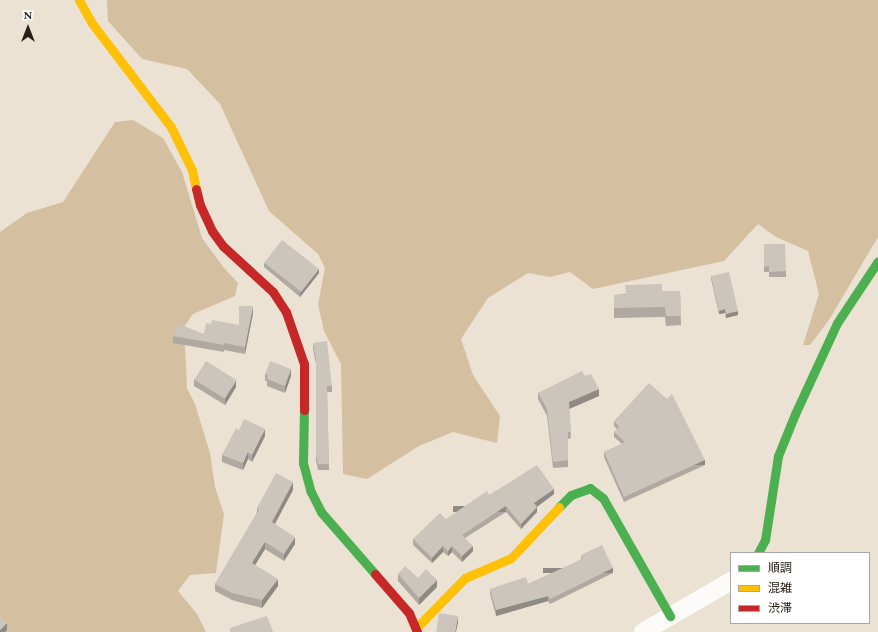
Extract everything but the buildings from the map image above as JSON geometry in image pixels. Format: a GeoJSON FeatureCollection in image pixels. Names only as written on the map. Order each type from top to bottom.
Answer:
{"type":"FeatureCollection","features":[{"type":"Feature","properties":{"kind":"street"},"geometry":{"type":"LineString","coordinates":[[79,0],[91,22],[171,127],[188,158],[204,217],[212,231],[223,246],[273,292],[286,312],[304,364],[303,463],[311,492],[325,517],[409,613],[417,630]]}},
{"type":"Feature","properties":{"kind":"street"},"geometry":{"type":"LineString","coordinates":[[759,552],[765,540],[769,502],[778,456],[795,414],[837,323],[878,262]]}},
{"type":"Feature","properties":{"kind":"street"},"geometry":{"type":"LineString","coordinates":[[417,630],[430,611],[465,578],[510,558],[571,495],[590,488],[603,498],[670,616]]}},
{"type":"Feature","properties":{"kind":"street"},"geometry":{"type":"LineString","coordinates":[[643,632],[730,581]]}},
{"type":"Feature","properties":{"kind":"shaded area"},"geometry":{"type":"Polygon","coordinates":[[[107,0],[878,0],[878,237],[829,320],[810,345],[803,345],[819,294],[808,251],[776,237],[758,224],[724,261],[593,289],[570,272],[550,277],[528,273],[488,298],[461,339],[473,375],[500,416],[497,443],[453,432],[419,446],[367,479],[343,474],[341,364],[324,331],[318,304],[325,268],[318,254],[269,211],[220,104],[187,69],[142,59],[108,21],[107,0]]]}},
{"type":"Feature","properties":{"kind":"shaded area"},"geometry":{"type":"Polygon","coordinates":[[[133,120],[163,138],[182,172],[202,238],[224,268],[238,283],[235,296],[193,314],[184,327],[187,388],[195,404],[210,453],[215,487],[224,514],[216,573],[190,575],[178,591],[197,614],[206,632],[0,632],[0,232],[27,213],[63,202],[115,122],[133,120]]]}},
{"type":"Feature","properties":{"kind":"traffic: fast"},"geometry":{"type":"LineString","coordinates":[[759,552],[765,540],[778,456],[795,414],[837,323],[878,261]]}},
{"type":"Feature","properties":{"kind":"traffic: fast"},"geometry":{"type":"LineString","coordinates":[[304,410],[303,463],[311,492],[321,512],[375,574]]}},
{"type":"Feature","properties":{"kind":"traffic: fast"},"geometry":{"type":"LineString","coordinates":[[559,507],[571,495],[590,488],[603,498],[670,616]]}},
{"type":"Feature","properties":{"kind":"traffic: slow"},"geometry":{"type":"LineString","coordinates":[[79,0],[91,22],[171,127],[192,170],[196,189]]}},
{"type":"Feature","properties":{"kind":"traffic: slow"},"geometry":{"type":"LineString","coordinates":[[417,627],[465,578],[511,558],[559,507]]}},
{"type":"Feature","properties":{"kind":"traffic: jam"},"geometry":{"type":"LineString","coordinates":[[196,189],[200,205],[212,231],[223,246],[273,292],[286,312],[304,364],[304,410]]}},
{"type":"Feature","properties":{"kind":"traffic: jam"},"geometry":{"type":"LineString","coordinates":[[375,574],[409,613],[417,632]]}}]}
